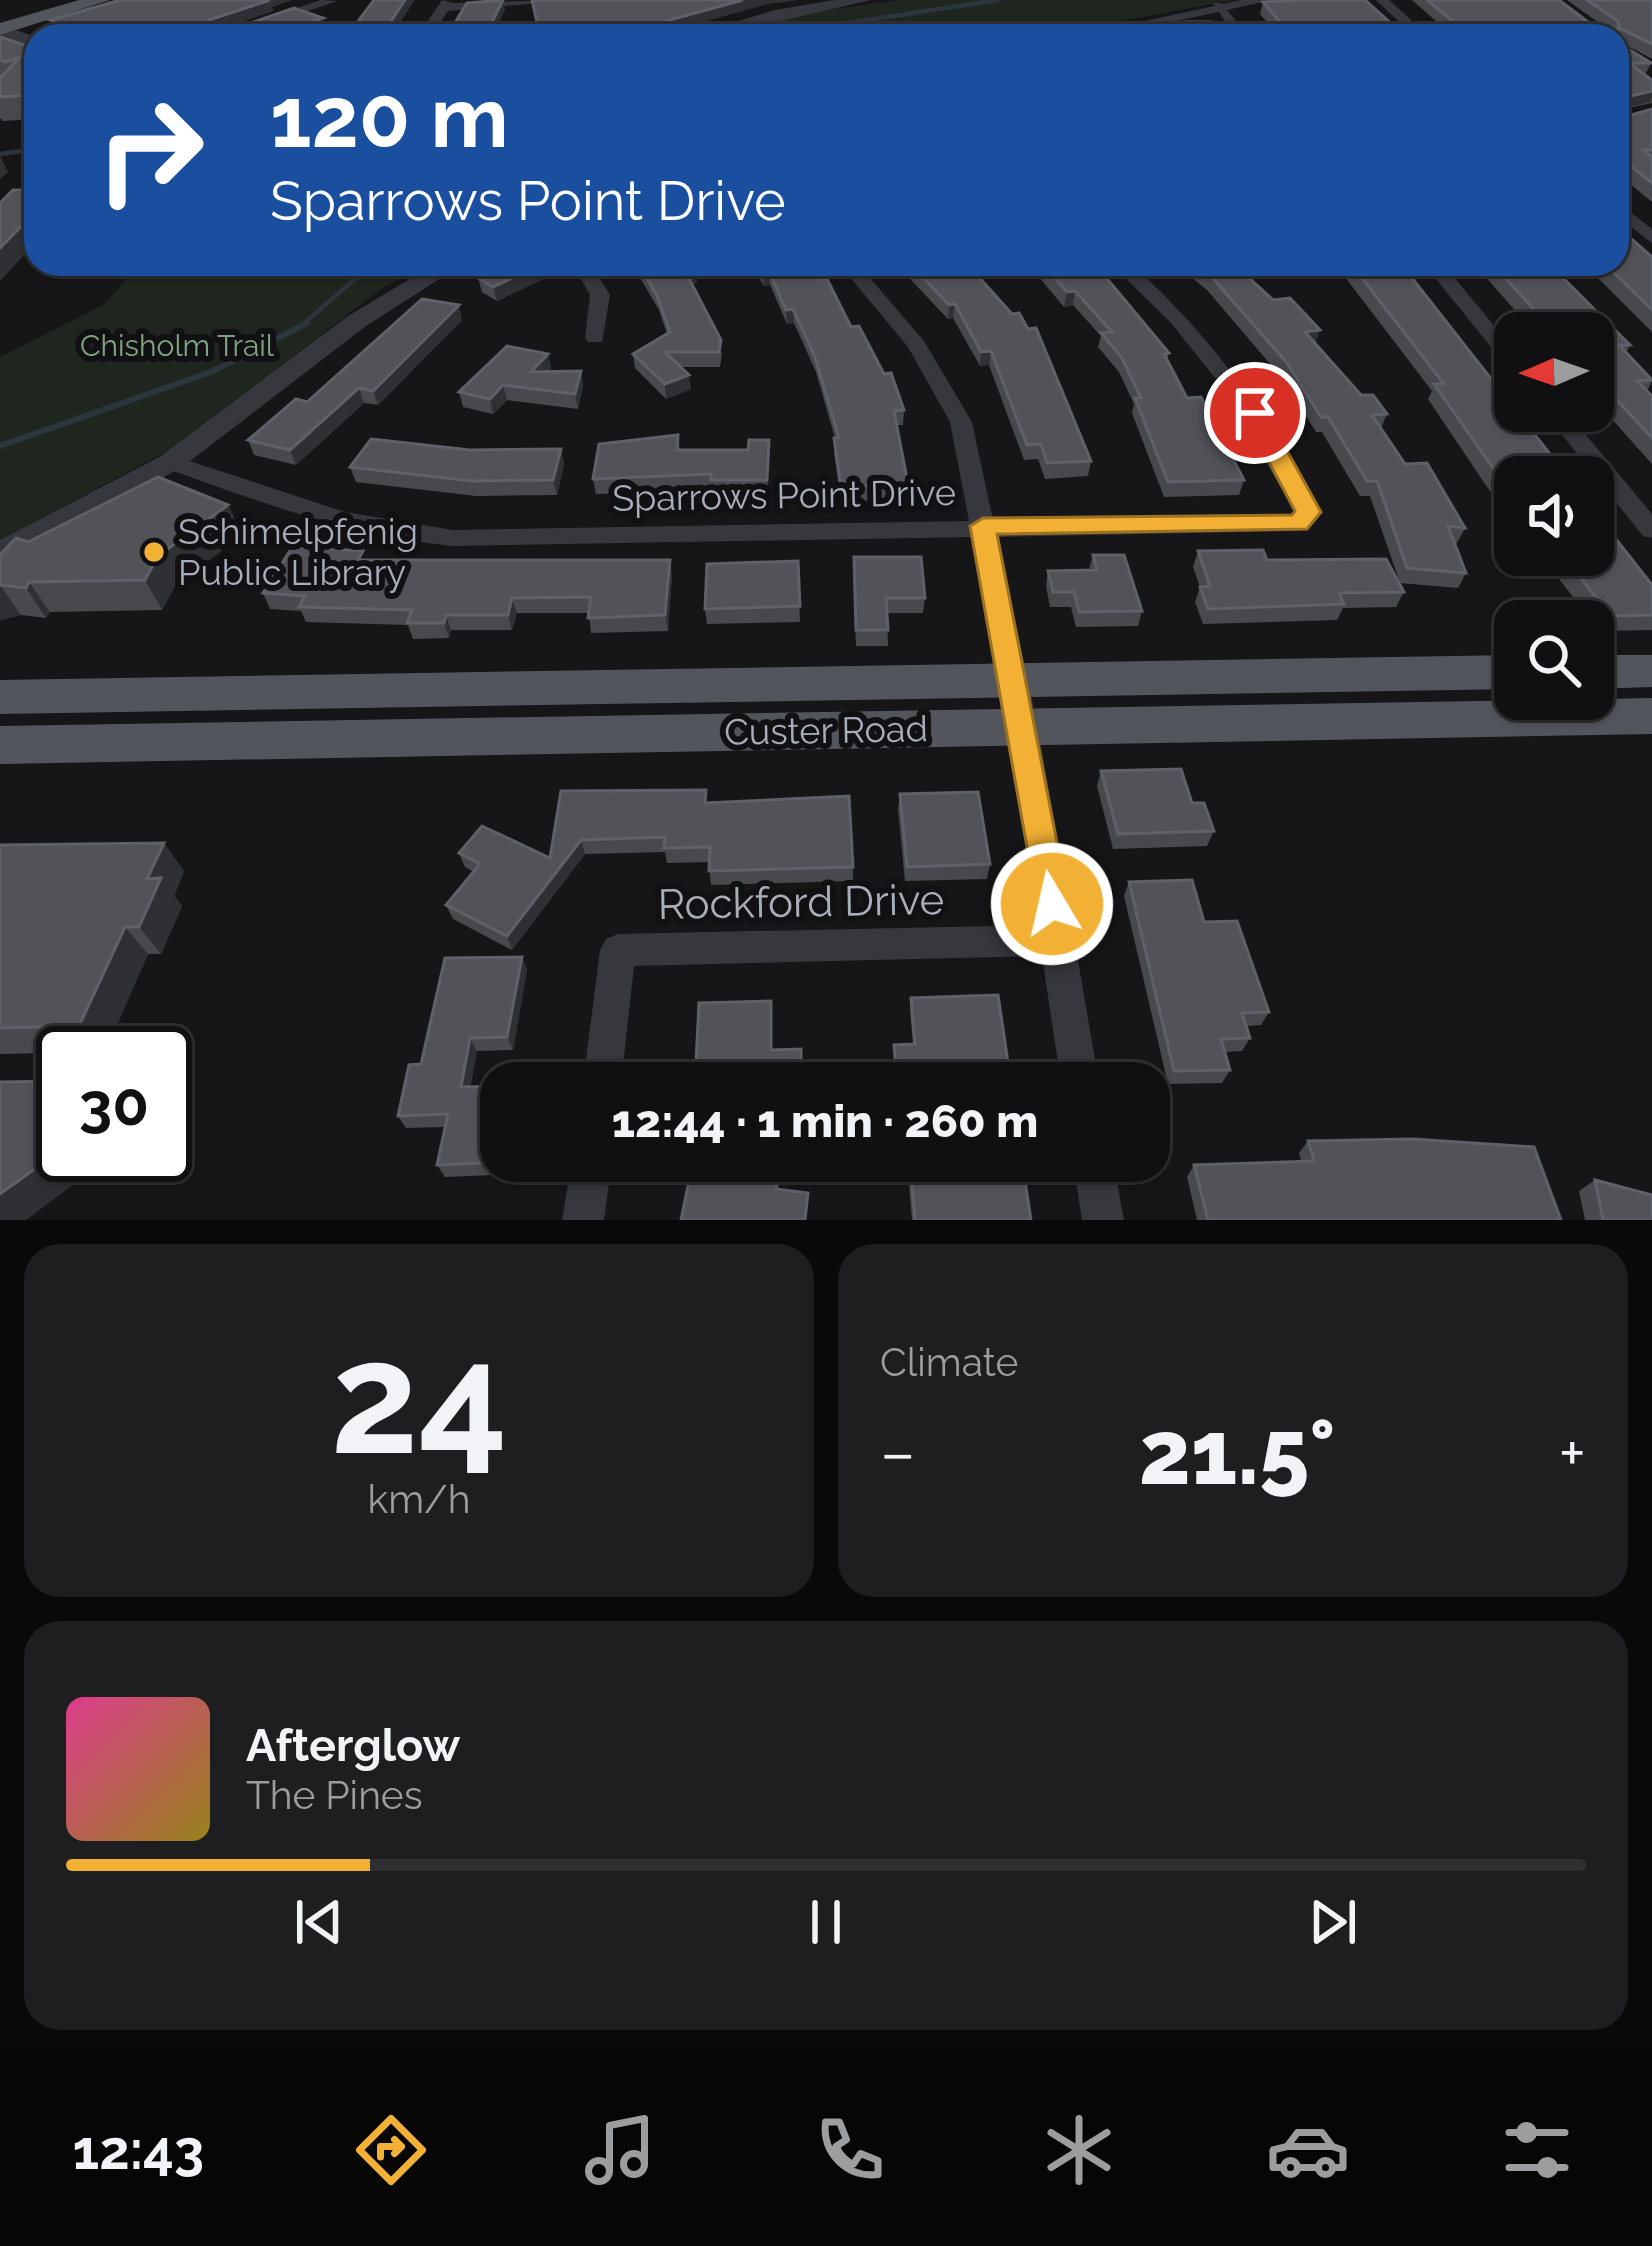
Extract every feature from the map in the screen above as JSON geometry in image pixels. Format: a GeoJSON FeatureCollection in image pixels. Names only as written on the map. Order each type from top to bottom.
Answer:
{"type":"FeatureCollection","features":[{"type":"Feature","properties":{"kind":"main road"},"geometry":{"type":"LineString","coordinates":[[0,17],[53,4],[104,2]]}},
{"type":"Feature","properties":{"kind":"main road"},"geometry":{"type":"LineString","coordinates":[[0,29],[53,4]]}},
{"type":"Feature","properties":{"kind":"main road"},"geometry":{"type":"LineString","coordinates":[[1614,672],[1652,671]]}},
{"type":"Feature","properties":{"kind":"main road","name":"Custer Road"},"geometry":{"type":"LineString","coordinates":[[0,697],[1494,672]]}},
{"type":"Feature","properties":{"kind":"main road","name":"Custer Road"},"geometry":{"type":"LineString","coordinates":[[0,745],[1652,716]]}},
{"type":"Feature","properties":{"kind":"street"},"geometry":{"type":"LineString","coordinates":[[446,3],[566,0]]}},
{"type":"Feature","properties":{"kind":"street"},"geometry":{"type":"LineString","coordinates":[[743,24],[863,0]]}},
{"type":"Feature","properties":{"kind":"street"},"geometry":{"type":"LineString","coordinates":[[1138,24],[1264,0]]}},
{"type":"Feature","properties":{"kind":"street"},"geometry":{"type":"LineString","coordinates":[[1382,0],[1409,24]]}},
{"type":"Feature","properties":{"kind":"street"},"geometry":{"type":"LineString","coordinates":[[258,24],[331,1]]}},
{"type":"Feature","properties":{"kind":"street"},"geometry":{"type":"LineString","coordinates":[[1217,6],[1233,24]]}},
{"type":"Feature","properties":{"kind":"street"},"geometry":{"type":"LineString","coordinates":[[1629,218],[1652,238]]}},
{"type":"Feature","properties":{"kind":"street"},"geometry":{"type":"LineString","coordinates":[[0,553],[171,462],[357,320],[432,276]]}},
{"type":"Feature","properties":{"kind":"street"},"geometry":{"type":"LineString","coordinates":[[588,276],[599,296],[595,338]]}},
{"type":"Feature","properties":{"kind":"street"},"geometry":{"type":"LineString","coordinates":[[858,276],[942,381],[961,422],[1023,727],[1077,1062]]}},
{"type":"Feature","properties":{"kind":"street","name":"Sparrows Point Drive"},"geometry":{"type":"LineString","coordinates":[[171,462],[337,522],[408,535],[1298,523],[1308,512],[1237,386],[1192,330],[1133,276]]}},
{"type":"Feature","properties":{"kind":"street"},"geometry":{"type":"LineString","coordinates":[[1443,276],[1494,338]]}},
{"type":"Feature","properties":{"kind":"street"},"geometry":{"type":"LineString","coordinates":[[1572,432],[1650,524]]}},
{"type":"Feature","properties":{"kind":"street","name":"Rockford Drive"},"geometry":{"type":"LineString","coordinates":[[605,1062],[618,950],[1057,940]]}},
{"type":"Feature","properties":{"kind":"street"},"geometry":{"type":"LineString","coordinates":[[583,1220],[589,1182]]}},
{"type":"Feature","properties":{"kind":"street"},"geometry":{"type":"LineString","coordinates":[[1096,1182],[1102,1220]]}},
{"type":"Feature","properties":{"kind":"green space"},"geometry":{"type":"Polygon","coordinates":[[[899,0],[1235,0],[1103,24],[762,24],[899,0]]]}},
{"type":"Feature","properties":{"kind":"green space","name":"Chisholm Trail"},"geometry":{"type":"Polygon","coordinates":[[[129,276],[404,276],[381,289],[179,445],[0,540],[0,357],[105,304],[129,276]]]}},
{"type":"Feature","properties":{"kind":"building"},"geometry":{"type":"Polygon","coordinates":[[[120,0],[270,0],[208,24],[61,24],[50,20],[120,0]]]}},
{"type":"Feature","properties":{"kind":"building"},"geometry":{"type":"Polygon","coordinates":[[[374,0],[405,0],[389,24],[356,24],[374,0]]]}},
{"type":"Feature","properties":{"kind":"building"},"geometry":{"type":"Polygon","coordinates":[[[503,0],[491,24],[454,24],[467,3],[503,0]]]}},
{"type":"Feature","properties":{"kind":"building"},"geometry":{"type":"Polygon","coordinates":[[[532,0],[743,0],[655,24],[537,24],[532,0]]]}},
{"type":"Feature","properties":{"kind":"building"},"geometry":{"type":"Polygon","coordinates":[[[1365,0],[1392,24],[1282,24],[1263,2],[1365,0]]]}},
{"type":"Feature","properties":{"kind":"building"},"geometry":{"type":"Polygon","coordinates":[[[1427,0],[1559,0],[1591,24],[1456,24],[1427,0]]]}},
{"type":"Feature","properties":{"kind":"building"},"geometry":{"type":"Polygon","coordinates":[[[1587,0],[1652,0],[1652,44],[1629,33],[1629,24],[1618,24],[1587,0]]]}},
{"type":"Feature","properties":{"kind":"building"},"geometry":{"type":"Polygon","coordinates":[[[294,8],[323,18],[305,24],[248,24],[294,8]]]}},
{"type":"Feature","properties":{"kind":"building"},"geometry":{"type":"Polygon","coordinates":[[[0,37],[24,45],[24,95],[0,97],[0,78],[20,57],[0,60],[0,37]]]}},
{"type":"Feature","properties":{"kind":"building"},"geometry":{"type":"Polygon","coordinates":[[[1629,50],[1651,63],[1629,63],[1629,50]]]}},
{"type":"Feature","properties":{"kind":"building"},"geometry":{"type":"Polygon","coordinates":[[[1629,63],[1652,80],[1652,91],[1629,96],[1629,63]]]}},
{"type":"Feature","properties":{"kind":"building"},"geometry":{"type":"Polygon","coordinates":[[[1652,109],[1652,150],[1643,150],[1652,157],[1652,183],[1629,165],[1629,116],[1652,109]]]}},
{"type":"Feature","properties":{"kind":"building"},"geometry":{"type":"Polygon","coordinates":[[[13,190],[24,190],[24,223],[0,248],[0,203],[13,190]]]}},
{"type":"Feature","properties":{"kind":"building"},"geometry":{"type":"Polygon","coordinates":[[[1629,237],[1652,257],[1652,310],[1617,276],[1629,276],[1629,237]]]}},
{"type":"Feature","properties":{"kind":"building"},"geometry":{"type":"Polygon","coordinates":[[[478,276],[516,276],[493,287],[478,276]]]}},
{"type":"Feature","properties":{"kind":"building"},"geometry":{"type":"Polygon","coordinates":[[[646,276],[688,276],[721,340],[719,352],[665,352],[689,375],[665,384],[633,354],[670,332],[646,276]]]}},
{"type":"Feature","properties":{"kind":"building"},"geometry":{"type":"Polygon","coordinates":[[[771,276],[827,279],[851,327],[859,326],[884,374],[891,373],[904,410],[894,411],[908,484],[841,487],[834,438],[839,438],[815,357],[793,309],[786,310],[771,276]]]}},
{"type":"Feature","properties":{"kind":"building"},"geometry":{"type":"Polygon","coordinates":[[[921,276],[978,276],[1012,314],[1019,313],[1028,329],[1036,328],[1091,461],[1047,463],[1041,444],[1027,445],[991,351],[981,352],[955,304],[949,305],[921,276]]]}},
{"type":"Feature","properties":{"kind":"building"},"geometry":{"type":"Polygon","coordinates":[[[1053,276],[1105,276],[1169,353],[1164,354],[1187,398],[1201,397],[1244,480],[1168,482],[1135,398],[1141,398],[1122,358],[1101,333],[1112,332],[1075,291],[1067,292],[1053,276]]]}},
{"type":"Feature","properties":{"kind":"building"},"geometry":{"type":"Polygon","coordinates":[[[1211,276],[1247,276],[1273,300],[1290,298],[1320,330],[1305,332],[1361,395],[1373,395],[1387,414],[1372,415],[1405,464],[1427,463],[1465,528],[1448,526],[1466,573],[1407,568],[1377,481],[1367,481],[1328,417],[1321,417],[1287,363],[1211,276]]]}},
{"type":"Feature","properties":{"kind":"building"},"geometry":{"type":"Polygon","coordinates":[[[1360,276],[1410,276],[1494,383],[1494,432],[1533,432],[1552,456],[1494,456],[1494,470],[1434,384],[1444,384],[1360,276]]]}},
{"type":"Feature","properties":{"kind":"building"},"geometry":{"type":"Polygon","coordinates":[[[1503,276],[1561,276],[1597,312],[1537,312],[1503,276]]]}},
{"type":"Feature","properties":{"kind":"building"},"geometry":{"type":"Polygon","coordinates":[[[422,299],[459,305],[373,391],[359,388],[290,450],[248,440],[296,399],[307,402],[422,299]]]}},
{"type":"Feature","properties":{"kind":"building"},"geometry":{"type":"Polygon","coordinates":[[[1614,329],[1630,345],[1619,345],[1652,380],[1637,381],[1652,396],[1652,438],[1614,397],[1614,329]]]}},
{"type":"Feature","properties":{"kind":"building"},"geometry":{"type":"Polygon","coordinates":[[[507,346],[548,354],[531,372],[581,371],[575,394],[503,385],[490,399],[459,392],[507,346]]]}},
{"type":"Feature","properties":{"kind":"building"},"geometry":{"type":"Polygon","coordinates":[[[678,435],[677,450],[748,450],[749,440],[769,440],[767,480],[711,480],[711,474],[593,479],[599,444],[678,435]]]}},
{"type":"Feature","properties":{"kind":"building"},"geometry":{"type":"Polygon","coordinates":[[[371,439],[470,450],[561,449],[553,480],[472,481],[350,467],[371,439]]]}},
{"type":"Feature","properties":{"kind":"building"},"geometry":{"type":"Polygon","coordinates":[[[158,477],[228,505],[158,556],[145,580],[29,582],[26,588],[0,585],[0,555],[16,538],[28,542],[158,477]]]}},
{"type":"Feature","properties":{"kind":"building"},"geometry":{"type":"Polygon","coordinates":[[[1614,537],[1652,585],[1652,615],[1614,616],[1614,600],[1598,600],[1579,576],[1614,576],[1614,537]]]}},
{"type":"Feature","properties":{"kind":"building"},"geometry":{"type":"Polygon","coordinates":[[[293,546],[363,551],[358,560],[670,560],[665,615],[588,618],[591,597],[512,598],[508,615],[446,615],[444,623],[407,623],[412,610],[299,607],[305,596],[263,593],[293,546]]]}},
{"type":"Feature","properties":{"kind":"building"},"geometry":{"type":"Polygon","coordinates":[[[1263,550],[1267,560],[1386,559],[1404,592],[1339,593],[1344,604],[1208,609],[1200,587],[1210,586],[1198,551],[1263,550]]]}},
{"type":"Feature","properties":{"kind":"building"},"geometry":{"type":"Polygon","coordinates":[[[1093,555],[1124,555],[1142,611],[1079,612],[1074,592],[1053,592],[1048,571],[1097,570],[1093,555]]]}},
{"type":"Feature","properties":{"kind":"building"},"geometry":{"type":"Polygon","coordinates":[[[854,557],[921,557],[925,598],[886,598],[888,630],[856,630],[854,557]]]}},
{"type":"Feature","properties":{"kind":"building"},"geometry":{"type":"Polygon","coordinates":[[[798,561],[800,606],[705,609],[707,564],[798,561]]]}},
{"type":"Feature","properties":{"kind":"building"},"geometry":{"type":"Polygon","coordinates":[[[1181,769],[1192,803],[1204,803],[1214,831],[1118,834],[1101,771],[1181,769]]]}},
{"type":"Feature","properties":{"kind":"building"},"geometry":{"type":"Polygon","coordinates":[[[706,790],[705,803],[849,796],[853,867],[709,871],[710,847],[664,848],[665,837],[581,840],[507,936],[446,905],[480,864],[459,853],[482,826],[550,858],[561,791],[706,790]]]}},
{"type":"Feature","properties":{"kind":"building"},"geometry":{"type":"Polygon","coordinates":[[[978,792],[990,864],[907,867],[900,794],[978,792]]]}},
{"type":"Feature","properties":{"kind":"building"},"geometry":{"type":"Polygon","coordinates":[[[164,843],[147,879],[161,878],[139,927],[125,927],[79,1026],[0,1028],[0,845],[164,843]]]}},
{"type":"Feature","properties":{"kind":"building"},"geometry":{"type":"Polygon","coordinates":[[[1192,880],[1204,922],[1237,921],[1269,1012],[1242,1013],[1250,1038],[1221,1039],[1230,1070],[1174,1071],[1129,882],[1192,880]]]}},
{"type":"Feature","properties":{"kind":"building"},"geometry":{"type":"Polygon","coordinates":[[[522,957],[507,1037],[470,1038],[461,1087],[480,1087],[480,1163],[437,1165],[448,1114],[398,1116],[409,1065],[421,1064],[445,958],[522,957]]]}},
{"type":"Feature","properties":{"kind":"building"},"geometry":{"type":"Polygon","coordinates":[[[998,995],[1008,1062],[895,1062],[894,1045],[915,1044],[911,998],[998,995]]]}},
{"type":"Feature","properties":{"kind":"building"},"geometry":{"type":"Polygon","coordinates":[[[771,1001],[771,1050],[801,1049],[801,1062],[696,1062],[699,1003],[771,1001]]]}},
{"type":"Feature","properties":{"kind":"building"},"geometry":{"type":"Polygon","coordinates":[[[36,1081],[36,1168],[0,1194],[0,1082],[36,1081]]]}},
{"type":"Feature","properties":{"kind":"building"},"geometry":{"type":"Polygon","coordinates":[[[1413,1139],[1534,1147],[1561,1220],[1208,1220],[1194,1165],[1314,1161],[1308,1141],[1413,1139]]]}},
{"type":"Feature","properties":{"kind":"building"},"geometry":{"type":"Polygon","coordinates":[[[1595,1180],[1652,1195],[1652,1220],[1603,1220],[1595,1180]]]}},
{"type":"Feature","properties":{"kind":"building"},"geometry":{"type":"Polygon","coordinates":[[[689,1182],[777,1182],[776,1189],[808,1193],[805,1220],[681,1220],[689,1182]]]}},
{"type":"Feature","properties":{"kind":"building"},"geometry":{"type":"Polygon","coordinates":[[[912,1182],[1025,1182],[1031,1220],[915,1220],[912,1182]]]}},
{"type":"Feature","properties":{"kind":"waterway"},"geometry":{"type":"LineString","coordinates":[[842,24],[998,0]]}},
{"type":"Feature","properties":{"kind":"waterway"},"geometry":{"type":"LineString","coordinates":[[0,154],[24,151]]}},
{"type":"Feature","properties":{"kind":"waterway"},"geometry":{"type":"LineString","coordinates":[[301,326],[358,276]]}},
{"type":"Feature","properties":{"kind":"waterway"},"geometry":{"type":"LineString","coordinates":[[0,446],[211,372],[307,323]]}},
{"type":"Feature","properties":{"kind":"place","name":"Schimelpfenig Public Library"},"geometry":{"type":"Point","coordinates":[154,552]}},
{"type":"Feature","properties":{"kind":"route"},"geometry":{"type":"LineString","coordinates":[[1052,904],[983,526],[1298,523],[1308,512],[1255,413]]}}]}
